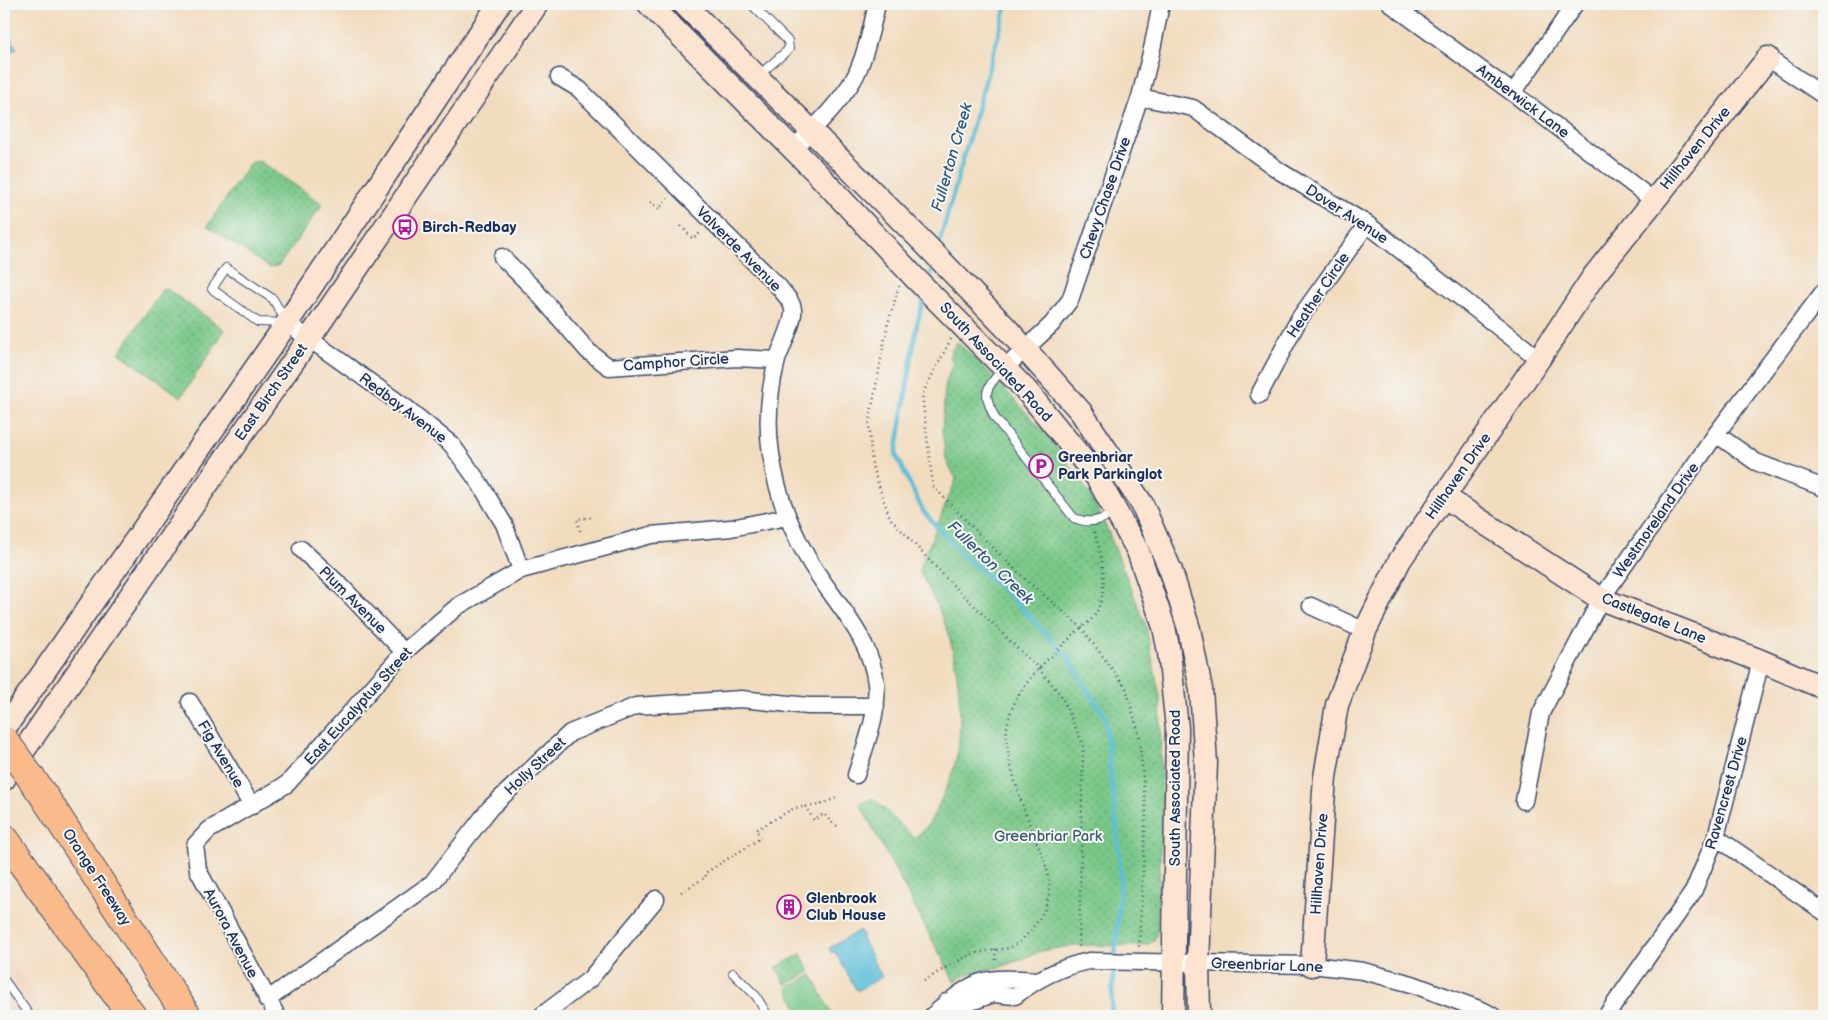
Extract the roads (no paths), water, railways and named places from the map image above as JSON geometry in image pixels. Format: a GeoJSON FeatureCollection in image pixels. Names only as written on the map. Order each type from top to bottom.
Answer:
{"type":"FeatureCollection","features":[{"type":"Feature","properties":{"kind":"highway","name":"Orange Freeway"},"geometry":{"type":"LineString","coordinates":[[4,740],[44,796],[187,1016]]}},
{"type":"Feature","properties":{"kind":"highway"},"geometry":{"type":"LineString","coordinates":[[5,840],[132,1016]]}},
{"type":"Feature","properties":{"kind":"street","name":"East Birch Street"},"geometry":{"type":"LineString","coordinates":[[4,729],[287,323],[500,4]]}},
{"type":"Feature","properties":{"kind":"street","name":"East Birch Street"},"geometry":{"type":"LineString","coordinates":[[4,779],[219,466],[309,339],[537,4]]}},
{"type":"Feature","properties":{"kind":"street","name":"South Associated Road"},"geometry":{"type":"LineString","coordinates":[[650,4],[1026,390],[1096,476],[1118,512],[1138,551],[1164,627],[1169,652],[1177,728],[1173,1016]]}},
{"type":"Feature","properties":{"kind":"street","name":"South Associated Road"},"geometry":{"type":"LineString","coordinates":[[684,4],[925,244],[1026,350],[1081,412],[1142,504],[1172,571],[1189,628],[1201,689],[1206,763],[1198,963],[1199,1016]]}},
{"type":"Feature","properties":{"kind":"street"},"geometry":{"type":"LineString","coordinates":[[793,149],[834,107],[853,80],[867,44],[877,4]]}},
{"type":"Feature","properties":{"kind":"street","name":"Chevy Chase Drive"},"geometry":{"type":"LineString","coordinates":[[1005,368],[1052,324],[1070,300],[1140,97],[1161,4]]}},
{"type":"Feature","properties":{"kind":"street","name":"Amberwick Lane"},"geometry":{"type":"LineString","coordinates":[[1391,4],[1513,92],[1653,200]]}},
{"type":"Feature","properties":{"kind":"street"},"geometry":{"type":"LineString","coordinates":[[1513,92],[1575,4]]}},
{"type":"Feature","properties":{"kind":"street"},"geometry":{"type":"LineString","coordinates":[[1768,58],[1824,96]]}},
{"type":"Feature","properties":{"kind":"street","name":"Hillhaven Drive"},"geometry":{"type":"LineString","coordinates":[[1312,965],[1324,776],[1337,706],[1365,631],[1400,560],[1539,359],[1593,277],[1768,58]]}},
{"type":"Feature","properties":{"kind":"street","name":"Valverde Avenue"},"geometry":{"type":"LineString","coordinates":[[559,77],[579,89],[785,294],[793,308],[793,317],[777,360],[769,407],[768,428],[775,477],[787,517],[807,557],[847,615],[865,649],[876,682],[876,706],[856,775]]}},
{"type":"Feature","properties":{"kind":"street","name":"Dover Avenue"},"geometry":{"type":"LineString","coordinates":[[1140,97],[1193,108],[1281,172],[1367,224],[1539,359]]}},
{"type":"Feature","properties":{"kind":"street","name":"Heather Circle"},"geometry":{"type":"LineString","coordinates":[[1259,394],[1299,318],[1367,224]]}},
{"type":"Feature","properties":{"kind":"street","name":"Camphor Circle"},"geometry":{"type":"LineString","coordinates":[[502,257],[535,290],[588,351],[609,367],[737,358],[777,360]]}},
{"type":"Feature","properties":{"kind":"street","name":"Westmoreland Drive"},"geometry":{"type":"LineString","coordinates":[[1524,801],[1541,712],[1601,598],[1716,434],[1824,292]]}},
{"type":"Feature","properties":{"kind":"street","name":"Redbay Avenue"},"geometry":{"type":"LineString","coordinates":[[287,323],[405,407],[452,445],[480,484],[504,524],[521,570]]}},
{"type":"Feature","properties":{"kind":"street"},"geometry":{"type":"LineString","coordinates":[[1716,434],[1756,462],[1824,488]]}},
{"type":"Feature","properties":{"kind":"street","name":"Castlegate Lane"},"geometry":{"type":"LineString","coordinates":[[1443,496],[1601,598],[1824,688]]}},
{"type":"Feature","properties":{"kind":"street","name":"East Eucalyptus Street"},"geometry":{"type":"LineString","coordinates":[[195,845],[209,830],[286,784],[404,652],[458,606],[521,570],[651,535],[731,528],[787,517]]}},
{"type":"Feature","properties":{"kind":"street","name":"Plum Avenue"},"geometry":{"type":"LineString","coordinates":[[301,549],[342,587],[404,652]]}},
{"type":"Feature","properties":{"kind":"street"},"geometry":{"type":"LineString","coordinates":[[1310,606],[1365,631]]}},
{"type":"Feature","properties":{"kind":"street","name":"Ravencrest Drive"},"geometry":{"type":"LineString","coordinates":[[1606,1016],[1693,892],[1716,837],[1761,661]]}},
{"type":"Feature","properties":{"kind":"street","name":"Holly Street"},"geometry":{"type":"LineString","coordinates":[[267,1000],[432,883],[490,808],[570,733],[636,706],[741,699],[808,706],[876,706]]}},
{"type":"Feature","properties":{"kind":"street","name":"Fig Avenue"},"geometry":{"type":"LineString","coordinates":[[190,702],[252,806]]}},
{"type":"Feature","properties":{"kind":"street"},"geometry":{"type":"LineString","coordinates":[[1716,837],[1824,912]]}},
{"type":"Feature","properties":{"kind":"street","name":"Aurora Avenue"},"geometry":{"type":"LineString","coordinates":[[195,845],[198,870],[277,1016]]}},
{"type":"Feature","properties":{"kind":"street"},"geometry":{"type":"LineString","coordinates":[[541,1016],[590,979],[656,899]]}},
{"type":"Feature","properties":{"kind":"street","name":"Greenbriar Lane"},"geometry":{"type":"LineString","coordinates":[[932,1016],[946,1002],[960,1006],[993,994],[1015,996],[1036,980],[1071,965],[1089,961],[1312,965],[1363,971],[1412,984],[1493,1016]]}},
{"type":"Feature","properties":{"kind":"lane"},"geometry":{"type":"LineString","coordinates":[[751,4],[788,41],[789,49],[758,77]]}},
{"type":"Feature","properties":{"kind":"lane"},"geometry":{"type":"LineString","coordinates":[[226,268],[273,299],[287,323],[258,322],[212,289],[226,268]]}},
{"type":"Feature","properties":{"kind":"lane"},"geometry":{"type":"LineString","coordinates":[[1005,368],[987,387],[986,400],[995,418],[1074,518],[1083,522],[1094,523],[1118,512]]}},
{"type":"Feature","properties":{"kind":"lane"},"geometry":{"type":"LineString","coordinates":[[733,973],[756,996],[768,1016]]}},
{"type":"Feature","properties":{"kind":"lane"},"geometry":{"type":"LineString","coordinates":[[4,980],[30,1016]]}},
{"type":"Feature","properties":{"kind":"water"},"geometry":{"type":"Polygon","coordinates":[[[8,33],[17,49],[4,54],[4,36],[8,33]]]}},
{"type":"Feature","properties":{"kind":"water"},"geometry":{"type":"Polygon","coordinates":[[[860,930],[863,936],[861,937],[882,977],[857,991],[835,952],[832,953],[829,948],[860,930]]]}},
{"type":"Feature","properties":{"kind":"waterway","name":"Fullerton Creek"},"geometry":{"type":"LineString","coordinates":[[938,248],[1007,4]]}},
{"type":"Feature","properties":{"kind":"waterway","name":"Fullerton Creek"},"geometry":{"type":"LineString","coordinates":[[929,282],[934,262]]}},
{"type":"Feature","properties":{"kind":"waterway","name":"Fullerton Creek"},"geometry":{"type":"LineString","coordinates":[[924,299],[917,324],[896,455],[923,511],[962,555],[1006,592],[1068,657],[1105,717],[1121,874],[1115,958]]}},
{"type":"Feature","properties":{"kind":"waterway","name":"Fullerton Creek"},"geometry":{"type":"LineString","coordinates":[[1111,1016],[1114,966]]}},
{"type":"Feature","properties":{"kind":"place","name":"Birch-Redbay"},"geometry":{"type":"Point","coordinates":[405,227]}},
{"type":"Feature","properties":{"kind":"place","name":"Greenbriar Park Parkinglot"},"geometry":{"type":"Point","coordinates":[1041,466]}},
{"type":"Feature","properties":{"kind":"place","name":"Glenbrook Club House"},"geometry":{"type":"Point","coordinates":[789,907]}},
{"type":"Feature","properties":{"kind":"park label","name":"Greenbriar Park"},"geometry":{"type":"Point","coordinates":[1048,836]}}]}
